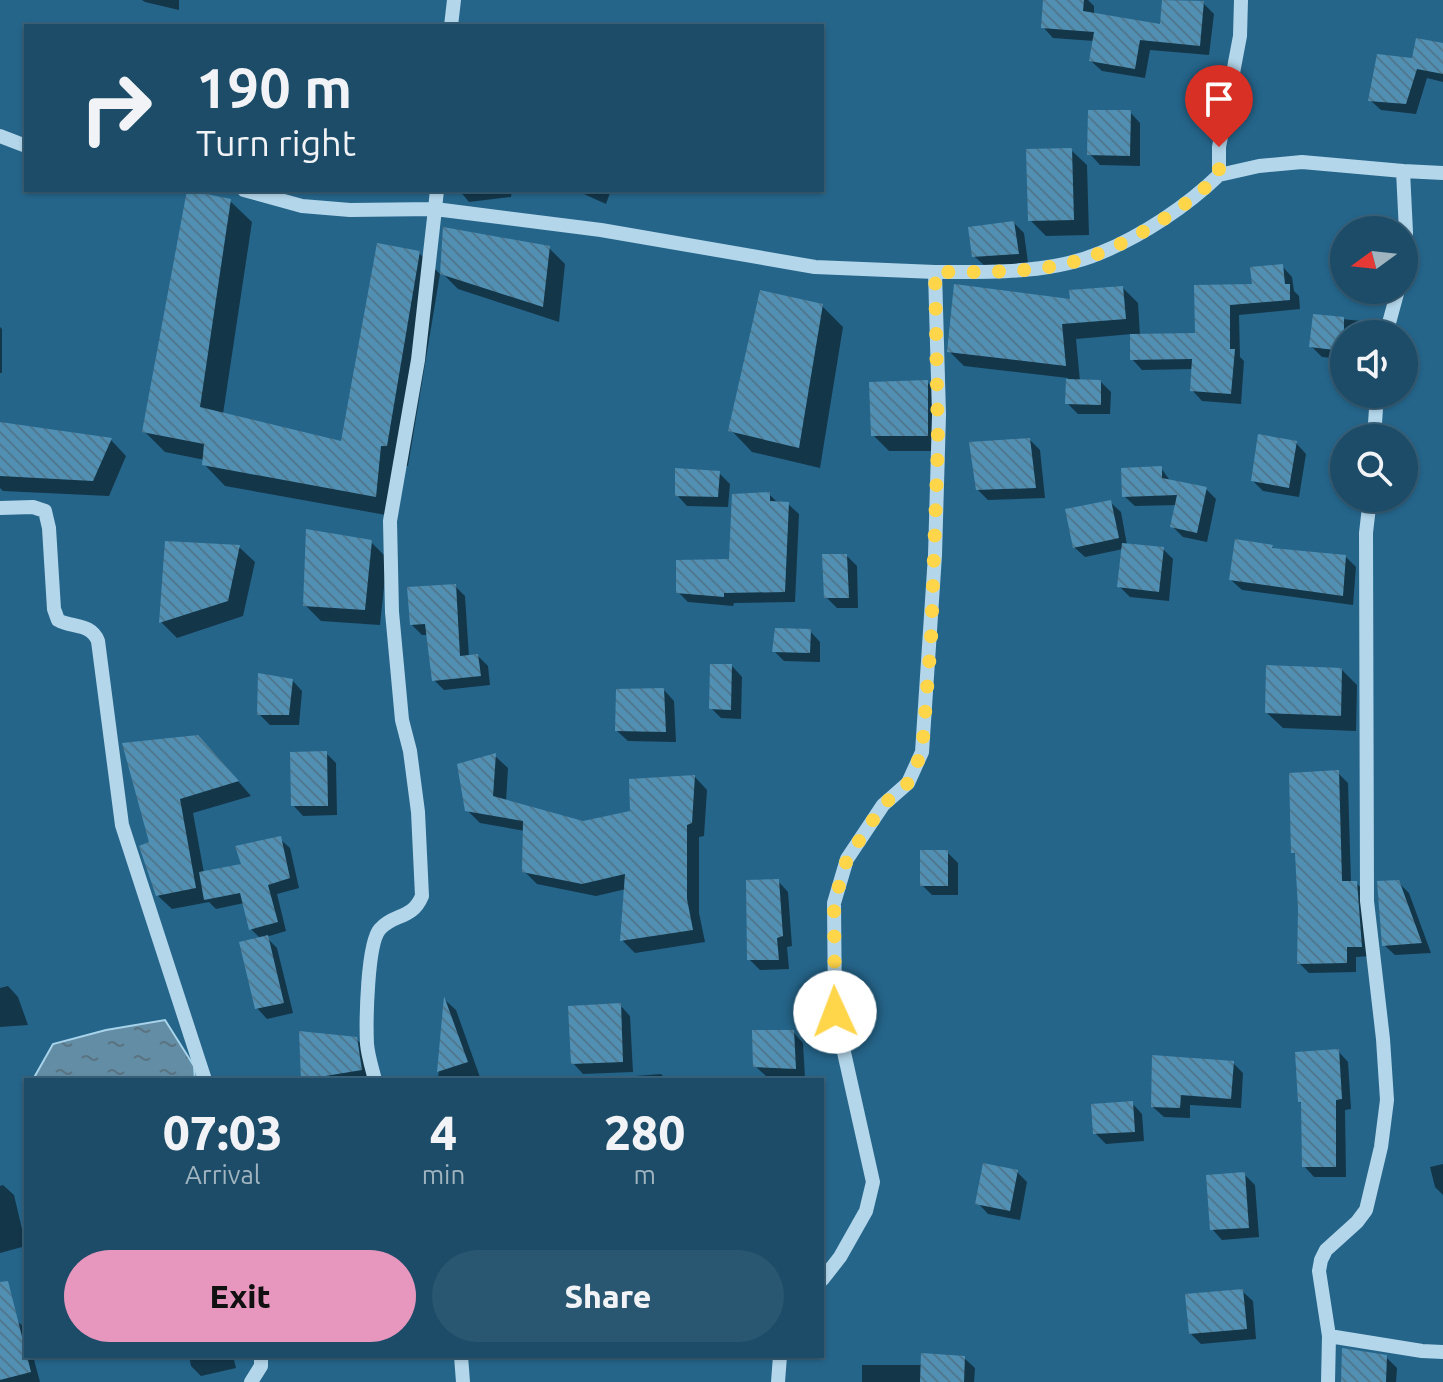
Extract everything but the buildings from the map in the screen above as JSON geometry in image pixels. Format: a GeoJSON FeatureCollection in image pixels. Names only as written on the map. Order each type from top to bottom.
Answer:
{"type":"FeatureCollection","features":[{"type":"Feature","properties":{"kind":"street"},"geometry":{"type":"LineString","coordinates":[[451,24],[454,0]]}},
{"type":"Feature","properties":{"kind":"street"},"geometry":{"type":"LineString","coordinates":[[1219,175],[1219,147],[1240,36],[1241,0]]}},
{"type":"Feature","properties":{"kind":"street"},"geometry":{"type":"LineString","coordinates":[[0,136],[24,145]]}},
{"type":"Feature","properties":{"kind":"street"},"geometry":{"type":"LineString","coordinates":[[251,192],[302,206],[350,210],[435,209],[601,230],[815,267],[935,272],[1020,270],[1056,265],[1100,253],[1185,205],[1219,175],[1259,166],[1302,162],[1443,173]]}},
{"type":"Feature","properties":{"kind":"street"},"geometry":{"type":"LineString","coordinates":[[1403,171],[1405,216]]}},
{"type":"Feature","properties":{"kind":"street"},"geometry":{"type":"LineString","coordinates":[[375,1078],[367,1045],[371,946],[378,930],[417,908],[422,896],[418,812],[412,763],[402,720],[392,612],[390,521],[418,360],[437,192]]}},
{"type":"Feature","properties":{"kind":"street"},"geometry":{"type":"LineString","coordinates":[[824,1277],[840,1257],[866,1211],[873,1182],[835,1012],[834,903],[847,859],[883,805],[908,783],[922,752],[935,555],[939,415],[935,272]]}},
{"type":"Feature","properties":{"kind":"street"},"geometry":{"type":"LineString","coordinates":[[0,508],[33,507],[45,511],[49,528],[54,609],[58,620],[88,628],[98,641],[122,825],[204,1078]]}},
{"type":"Feature","properties":{"kind":"street"},"geometry":{"type":"LineString","coordinates":[[1328,1382],[1329,1336],[1319,1271],[1321,1260],[1326,1250],[1366,1210],[1379,1159],[1387,1100],[1383,1039],[1371,958],[1366,873],[1368,512]]}},
{"type":"Feature","properties":{"kind":"street"},"geometry":{"type":"LineString","coordinates":[[1329,1336],[1443,1352]]}},
{"type":"Feature","properties":{"kind":"street"},"geometry":{"type":"LineString","coordinates":[[251,1382],[261,1366],[261,1358]]}},
{"type":"Feature","properties":{"kind":"street"},"geometry":{"type":"LineString","coordinates":[[461,1358],[463,1382]]}},
{"type":"Feature","properties":{"kind":"street"},"geometry":{"type":"LineString","coordinates":[[778,1382],[780,1358]]}},
{"type":"Feature","properties":{"kind":"water"},"geometry":{"type":"Polygon","coordinates":[[[165,1020],[194,1066],[195,1078],[36,1078],[53,1044],[106,1030],[165,1020]]]}},
{"type":"Feature","properties":{"kind":"route"},"geometry":{"type":"LineString","coordinates":[[835,1012],[834,903],[847,859],[883,805],[908,783],[922,752],[931,640],[939,415],[935,272],[1020,270],[1056,265],[1100,253],[1185,205],[1210,184],[1219,175],[1219,147]]}}]}
